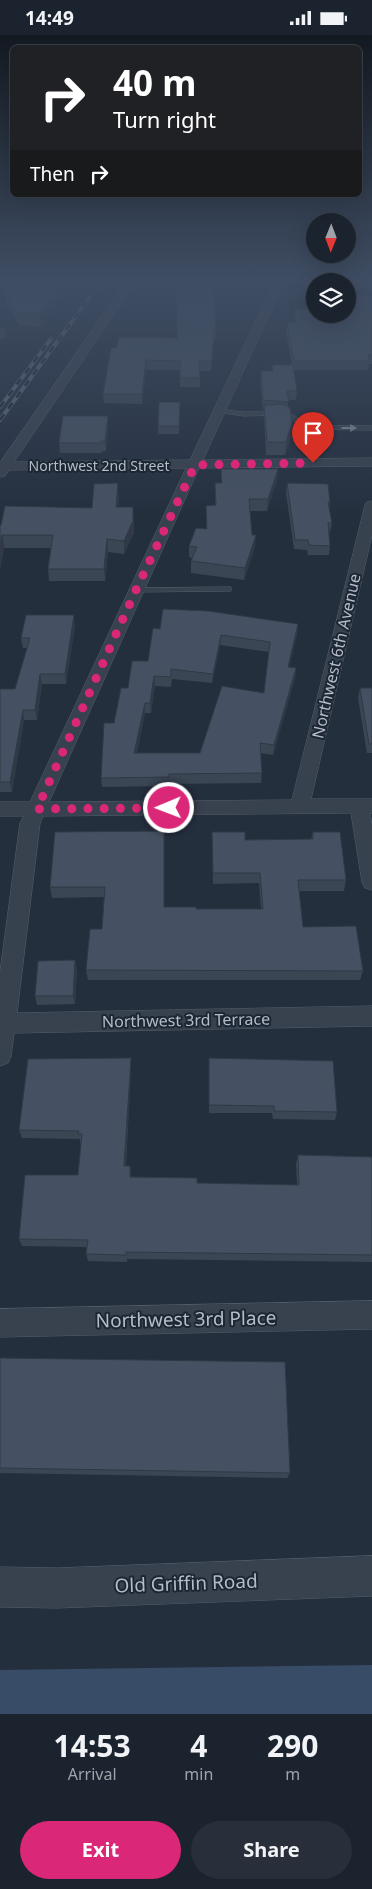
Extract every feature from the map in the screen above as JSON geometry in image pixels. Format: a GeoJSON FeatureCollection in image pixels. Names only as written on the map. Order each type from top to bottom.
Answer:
{"type":"FeatureCollection","features":[{"type":"Feature","properties":{"kind":"street"},"geometry":{"type":"LineString","coordinates":[[2,469],[77,360]]}},
{"type":"Feature","properties":{"kind":"street"},"geometry":{"type":"LineString","coordinates":[[0,1056],[2,1023],[30,823],[243,360]]}},
{"type":"Feature","properties":{"kind":"street","name":"Northwest 2nd Street"},"geometry":{"type":"LineString","coordinates":[[2,469],[372,462]]}},
{"type":"Feature","properties":{"kind":"street","name":"Northwest 6th Avenue"},"geometry":{"type":"LineString","coordinates":[[300,806],[372,505]]}},
{"type":"Feature","properties":{"kind":"street"},"geometry":{"type":"LineString","coordinates":[[0,809],[366,806],[372,882]]}},
{"type":"Feature","properties":{"kind":"street","name":"Northwest 3rd Terrace"},"geometry":{"type":"LineString","coordinates":[[2,1023],[372,1016]]}},
{"type":"Feature","properties":{"kind":"street","name":"Northwest 3rd Place"},"geometry":{"type":"LineString","coordinates":[[0,1323],[372,1315]]}},
{"type":"Feature","properties":{"kind":"street","name":"Old Griffin Road"},"geometry":{"type":"LineString","coordinates":[[0,1587],[57,1588],[372,1576]]}},
{"type":"Feature","properties":{"kind":"lane"},"geometry":{"type":"LineString","coordinates":[[219,411],[244,414],[283,413],[290,415],[298,421],[301,427],[372,428]]}},
{"type":"Feature","properties":{"kind":"lane"},"geometry":{"type":"LineString","coordinates":[[136,590],[228,589]]}},
{"type":"Feature","properties":{"kind":"water"},"geometry":{"type":"Polygon","coordinates":[[[372,1665],[372,1714],[0,1714],[0,1670],[372,1665]]]}},
{"type":"Feature","properties":{"kind":"building"},"geometry":{"type":"Polygon","coordinates":[[[109,360],[146,360],[142,394],[103,394],[109,360]]]}},
{"type":"Feature","properties":{"kind":"building"},"geometry":{"type":"Polygon","coordinates":[[[158,360],[212,360],[199,361],[200,378],[180,378],[180,361],[158,360]]]}},
{"type":"Feature","properties":{"kind":"building"},"geometry":{"type":"Polygon","coordinates":[[[294,360],[369,360],[294,361],[294,360]]]}},
{"type":"Feature","properties":{"kind":"building"},"geometry":{"type":"Polygon","coordinates":[[[272,365],[293,365],[297,391],[287,391],[289,402],[263,400],[261,371],[273,371],[272,365]]]}},
{"type":"Feature","properties":{"kind":"building"},"geometry":{"type":"Polygon","coordinates":[[[159,402],[180,402],[179,426],[158,426],[159,402]]]}},
{"type":"Feature","properties":{"kind":"building"},"geometry":{"type":"Polygon","coordinates":[[[284,404],[290,408],[292,424],[286,442],[267,442],[264,405],[284,404]]]}},
{"type":"Feature","properties":{"kind":"building"},"geometry":{"type":"Polygon","coordinates":[[[63,416],[108,416],[105,441],[101,441],[101,443],[59,443],[63,416]]]}},
{"type":"Feature","properties":{"kind":"building"},"geometry":{"type":"Polygon","coordinates":[[[221,469],[278,469],[268,499],[249,499],[252,535],[256,535],[245,568],[191,561],[197,547],[189,546],[196,528],[207,529],[206,506],[216,505],[215,483],[222,483],[221,469]]]}},
{"type":"Feature","properties":{"kind":"building"},"geometry":{"type":"Polygon","coordinates":[[[118,483],[116,507],[133,507],[133,521],[124,541],[107,539],[104,569],[48,569],[53,535],[2,535],[0,546],[0,525],[5,506],[92,508],[94,484],[118,483]]]}},
{"type":"Feature","properties":{"kind":"building"},"geometry":{"type":"Polygon","coordinates":[[[287,483],[328,484],[330,502],[328,502],[332,523],[328,523],[330,546],[309,545],[308,540],[295,540],[287,483]]]}},
{"type":"Feature","properties":{"kind":"building"},"geometry":{"type":"Polygon","coordinates":[[[163,609],[208,611],[298,624],[288,667],[296,668],[274,745],[260,743],[262,773],[169,774],[169,777],[101,778],[104,723],[114,723],[121,688],[128,688],[132,661],[148,661],[153,628],[160,629],[163,609]],[[221,635],[213,674],[171,669],[171,677],[154,676],[150,703],[145,703],[134,753],[200,753],[222,686],[264,693],[270,642],[221,635]]]}},
{"type":"Feature","properties":{"kind":"building"},"geometry":{"type":"Polygon","coordinates":[[[26,615],[74,615],[65,674],[40,674],[35,710],[23,710],[10,782],[0,782],[0,689],[15,689],[30,638],[21,638],[26,615]]]}},
{"type":"Feature","properties":{"kind":"building"},"geometry":{"type":"Polygon","coordinates":[[[360,688],[372,688],[372,744],[369,744],[360,688]]]}},
{"type":"Feature","properties":{"kind":"building"},"geometry":{"type":"Polygon","coordinates":[[[164,831],[164,907],[196,907],[196,909],[263,909],[260,873],[213,873],[212,832],[245,832],[245,840],[313,839],[313,832],[340,832],[346,880],[298,880],[303,927],[356,926],[363,971],[86,970],[90,929],[102,929],[105,887],[50,887],[55,832],[164,831]]]}},
{"type":"Feature","properties":{"kind":"building"},"geometry":{"type":"Polygon","coordinates":[[[75,960],[73,996],[35,996],[38,961],[75,960]]]}},
{"type":"Feature","properties":{"kind":"building"},"geometry":{"type":"Polygon","coordinates":[[[131,1058],[124,1166],[130,1166],[130,1177],[197,1178],[197,1183],[299,1185],[298,1155],[372,1157],[372,1255],[126,1252],[126,1255],[86,1254],[88,1240],[19,1239],[25,1175],[78,1175],[82,1134],[78,1134],[79,1131],[19,1130],[28,1059],[131,1058]]]}},
{"type":"Feature","properties":{"kind":"building"},"geometry":{"type":"Polygon","coordinates":[[[209,1058],[333,1061],[337,1112],[274,1111],[274,1106],[209,1105],[209,1058]]]}},
{"type":"Feature","properties":{"kind":"building"},"geometry":{"type":"Polygon","coordinates":[[[0,1358],[285,1362],[290,1473],[0,1468],[0,1358]]]}},
{"type":"Feature","properties":{"kind":"railway"},"geometry":{"type":"LineString","coordinates":[[0,407],[35,360]]}},
{"type":"Feature","properties":{"kind":"railway"},"geometry":{"type":"LineString","coordinates":[[0,420],[44,360]]}},
{"type":"Feature","properties":{"kind":"route"},"geometry":{"type":"LineString","coordinates":[[169,808],[37,809],[195,465],[313,463]]}}]}
